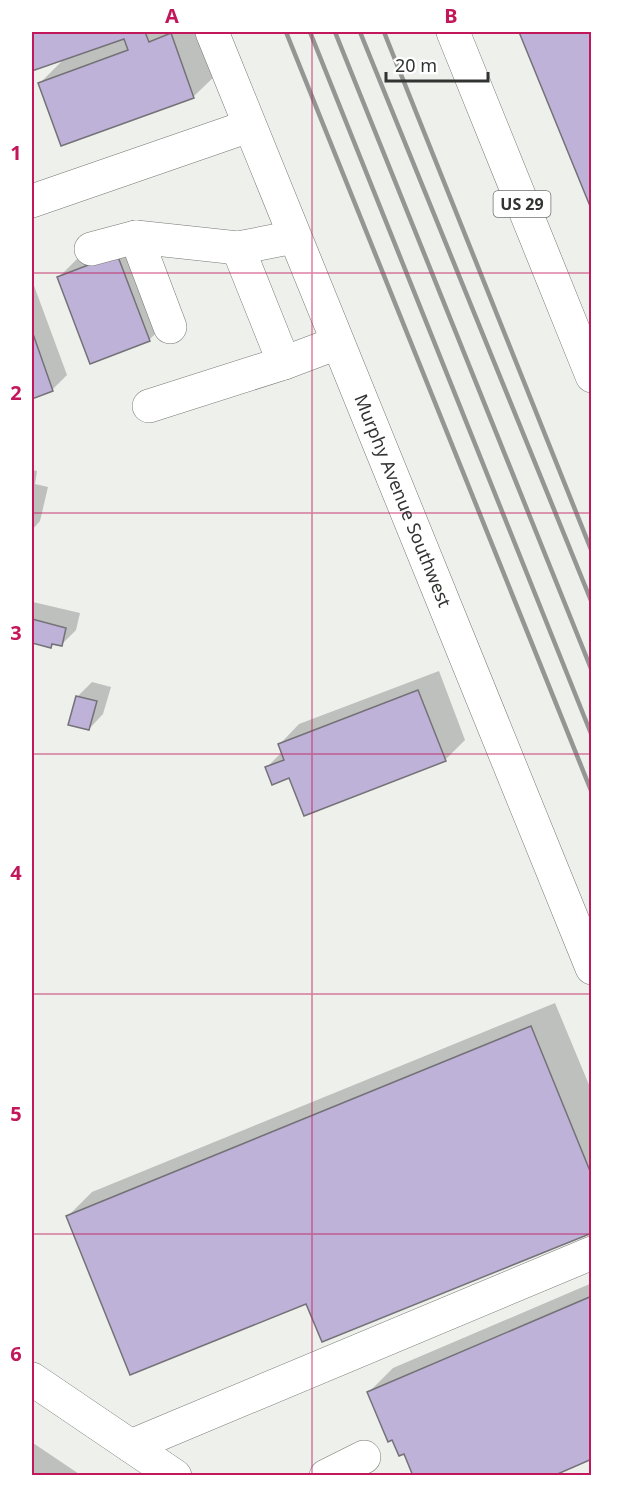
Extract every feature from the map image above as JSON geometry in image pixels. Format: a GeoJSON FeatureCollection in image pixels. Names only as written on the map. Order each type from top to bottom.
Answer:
{"type":"FeatureCollection","features":[{"type":"Feature","properties":{"kind":"street","name":"Murphy Avenue Southwest"},"geometry":{"type":"LineString","coordinates":[[212,32],[591,968]]}},
{"type":"Feature","properties":{"kind":"street","name":"US 29"},"geometry":{"type":"LineString","coordinates":[[453,32],[591,376]]}},
{"type":"Feature","properties":{"kind":"street"},"geometry":{"type":"LineString","coordinates":[[32,201],[249,126]]}},
{"type":"Feature","properties":{"kind":"street"},"geometry":{"type":"LineString","coordinates":[[91,249],[136,237],[238,248],[294,237]]}},
{"type":"Feature","properties":{"kind":"street"},"geometry":{"type":"LineString","coordinates":[[136,237],[170,327]]}},
{"type":"Feature","properties":{"kind":"street"},"geometry":{"type":"LineString","coordinates":[[238,248],[284,363]]}},
{"type":"Feature","properties":{"kind":"street"},"geometry":{"type":"LineString","coordinates":[[148,406],[284,363],[337,343]]}},
{"type":"Feature","properties":{"kind":"street"},"geometry":{"type":"LineString","coordinates":[[131,1446],[591,1253]]}},
{"type":"Feature","properties":{"kind":"street"},"geometry":{"type":"LineString","coordinates":[[32,1378],[175,1476]]}},
{"type":"Feature","properties":{"kind":"street"},"geometry":{"type":"LineString","coordinates":[[326,1476],[364,1457]]}},
{"type":"Feature","properties":{"kind":"building"},"geometry":{"type":"Polygon","coordinates":[[[32,32],[145,32],[149,42],[171,33],[194,98],[61,146],[38,83],[128,50],[124,39],[32,71],[32,32]]]}},
{"type":"Feature","properties":{"kind":"building"},"geometry":{"type":"Polygon","coordinates":[[[519,32],[592,32],[592,211],[519,32]]]}},
{"type":"Feature","properties":{"kind":"building"},"geometry":{"type":"Polygon","coordinates":[[[117,254],[150,341],[90,364],[57,277],[117,254]]]}},
{"type":"Feature","properties":{"kind":"building"},"geometry":{"type":"Polygon","coordinates":[[[32,331],[53,391],[32,399],[32,331]]]}},
{"type":"Feature","properties":{"kind":"building"},"geometry":{"type":"Polygon","coordinates":[[[32,619],[66,628],[62,646],[52,644],[51,648],[32,643],[32,619]]]}},
{"type":"Feature","properties":{"kind":"building"},"geometry":{"type":"Polygon","coordinates":[[[418,690],[446,761],[304,816],[289,778],[272,785],[265,767],[284,760],[278,744],[418,690]]]}},
{"type":"Feature","properties":{"kind":"building"},"geometry":{"type":"Polygon","coordinates":[[[76,696],[97,701],[89,730],[68,725],[76,696]]]}},
{"type":"Feature","properties":{"kind":"building"},"geometry":{"type":"Polygon","coordinates":[[[531,1026],[592,1176],[592,1233],[322,1342],[306,1304],[130,1375],[66,1216],[531,1026]]]}},
{"type":"Feature","properties":{"kind":"building"},"geometry":{"type":"Polygon","coordinates":[[[592,1296],[592,1459],[553,1476],[413,1476],[404,1454],[399,1456],[392,1440],[388,1442],[367,1392],[592,1296]]]}},
{"type":"Feature","properties":{"kind":"railway"},"geometry":{"type":"LineString","coordinates":[[286,32],[592,793]]}},
{"type":"Feature","properties":{"kind":"railway"},"geometry":{"type":"LineString","coordinates":[[310,32],[592,736]]}},
{"type":"Feature","properties":{"kind":"railway"},"geometry":{"type":"LineString","coordinates":[[335,32],[592,671]]}},
{"type":"Feature","properties":{"kind":"railway"},"geometry":{"type":"LineString","coordinates":[[360,32],[592,603]]}},
{"type":"Feature","properties":{"kind":"railway"},"geometry":{"type":"LineString","coordinates":[[384,32],[592,552]]}}]}
